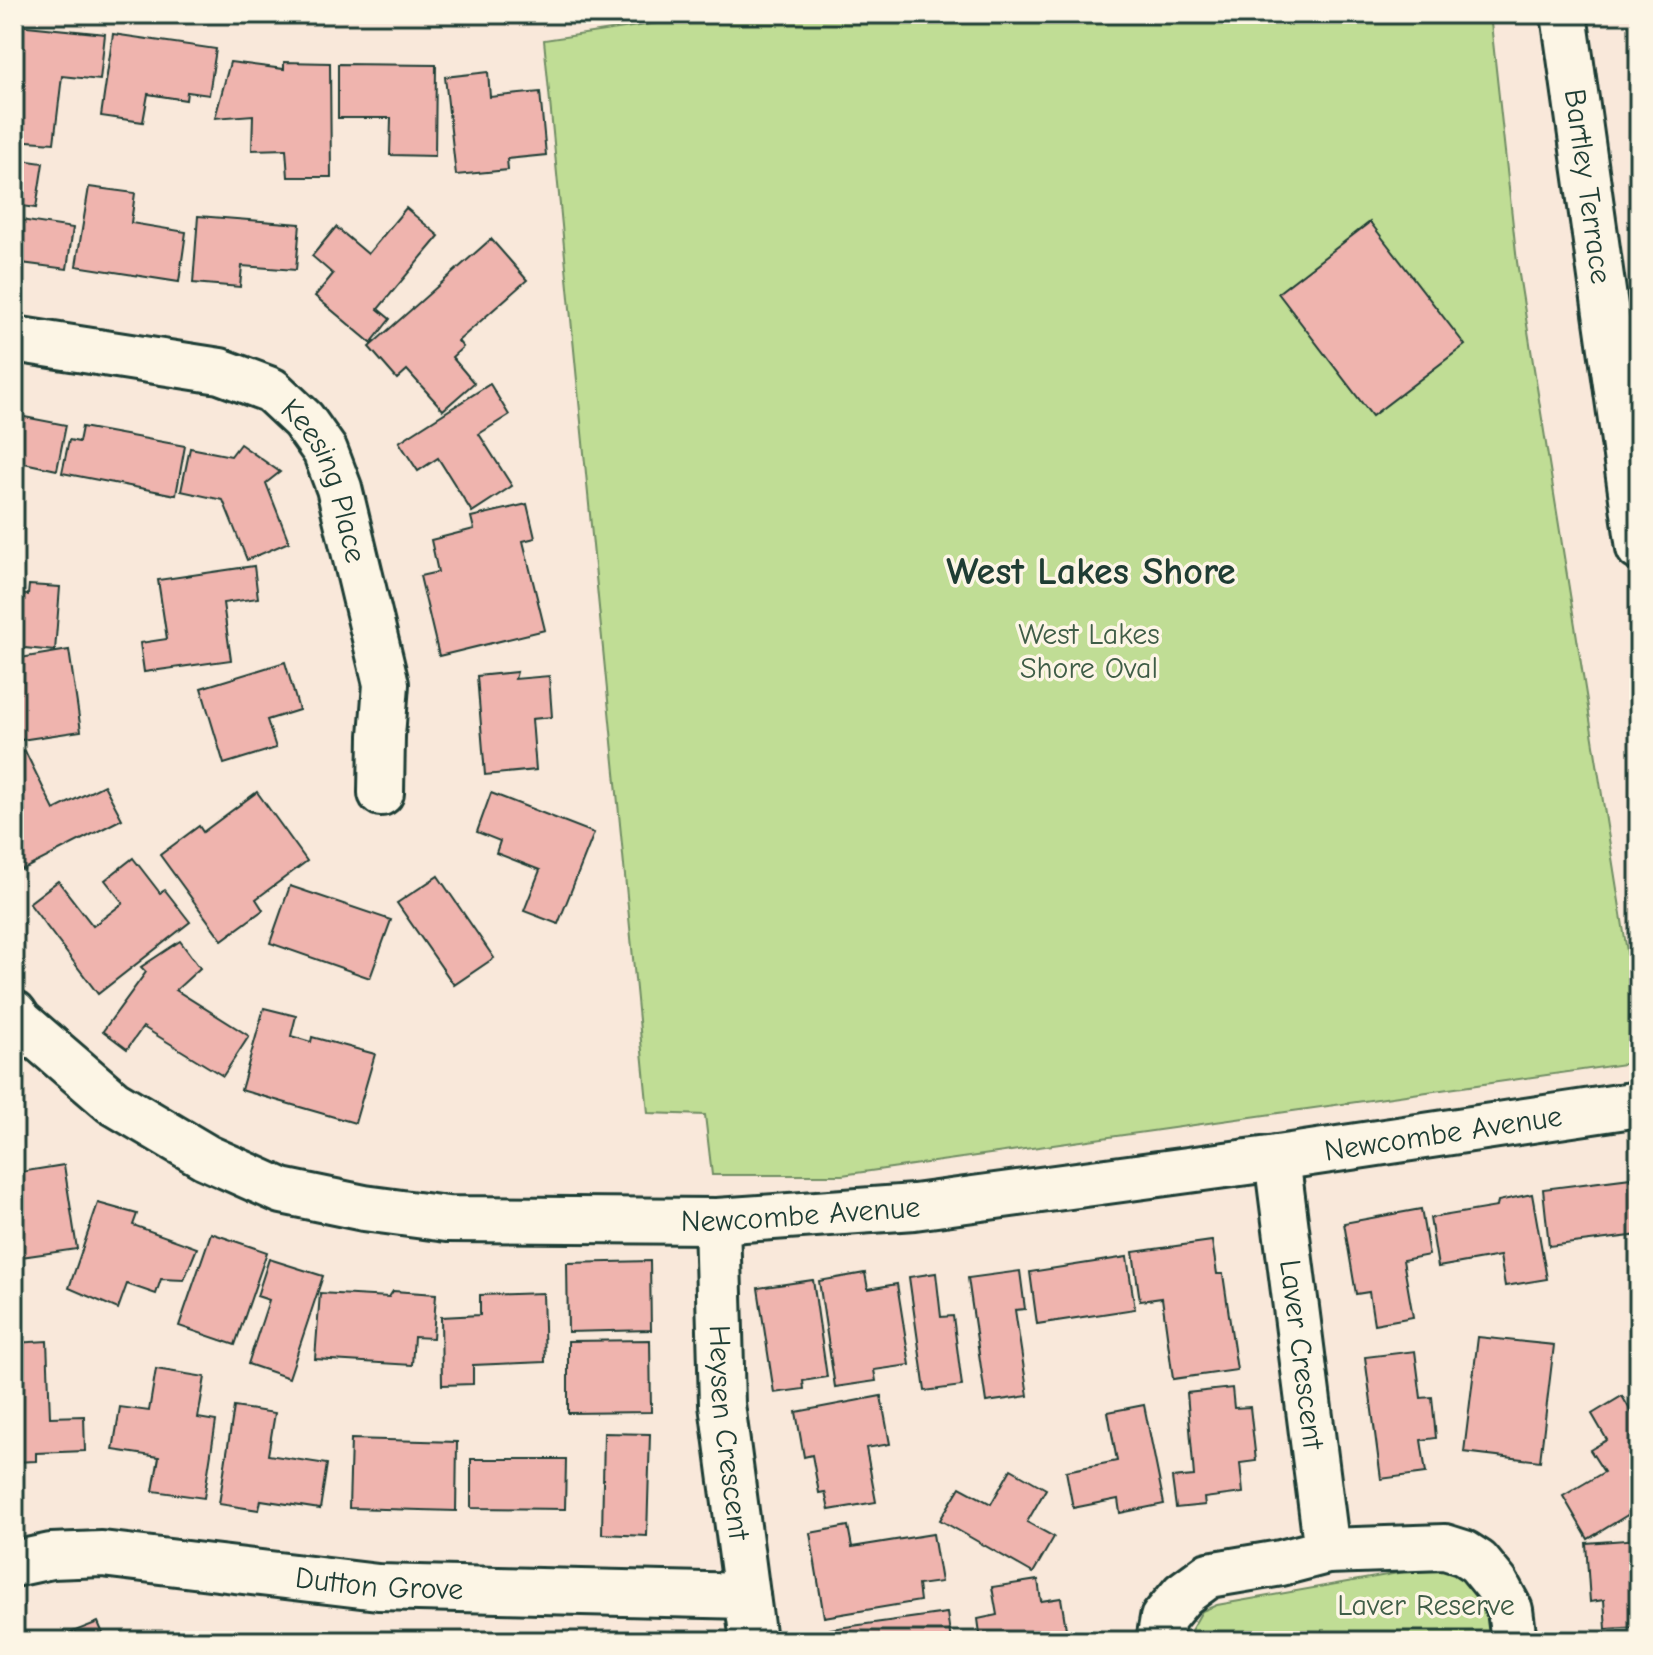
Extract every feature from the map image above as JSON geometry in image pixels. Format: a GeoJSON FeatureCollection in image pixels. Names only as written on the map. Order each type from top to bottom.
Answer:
{"type":"FeatureCollection","features":[{"type":"Feature","properties":{"kind":"street","name":"Bartley Terrace"},"geometry":{"type":"LineString","coordinates":[[1564,14],[1639,548]]}},
{"type":"Feature","properties":{"kind":"street","name":"Keesing Place"},"geometry":{"type":"LineString","coordinates":[[14,339],[220,371],[271,390],[303,420],[325,451],[339,488],[386,684],[381,793]]}},
{"type":"Feature","properties":{"kind":"street","name":"Newcombe Avenue"},"geometry":{"type":"LineString","coordinates":[[16,1021],[113,1102],[206,1157],[282,1191],[364,1208],[447,1219],[717,1221],[914,1207],[1277,1158],[1639,1104]]}},
{"type":"Feature","properties":{"kind":"street","name":"Laver Crescent"},"geometry":{"type":"LineString","coordinates":[[1277,1158],[1327,1551]]}},
{"type":"Feature","properties":{"kind":"street","name":"Heysen Crescent"},"geometry":{"type":"LineString","coordinates":[[717,1221],[722,1404],[753,1641]]}},
{"type":"Feature","properties":{"kind":"street"},"geometry":{"type":"LineString","coordinates":[[1159,1641],[1163,1618],[1183,1594],[1209,1575],[1281,1563],[1327,1551],[1445,1547],[1464,1553],[1478,1562],[1496,1584],[1510,1610],[1514,1641]]}},
{"type":"Feature","properties":{"kind":"street","name":"Dutton Grove"},"geometry":{"type":"LineString","coordinates":[[14,1564],[51,1556],[102,1554],[378,1587],[747,1596]]}},
{"type":"Feature","properties":{"kind":"green space","name":"West Lakes Shore Oval"},"geometry":{"type":"Polygon","coordinates":[[[718,14],[1490,14],[1517,262],[1639,1027],[1639,1062],[842,1175],[712,1175],[705,1115],[648,1113],[544,40],[718,14]]]}},
{"type":"Feature","properties":{"kind":"green space","name":"Laver Reserve"},"geometry":{"type":"Polygon","coordinates":[[[1432,1567],[1457,1575],[1478,1592],[1489,1612],[1492,1641],[1185,1641],[1202,1611],[1217,1605],[1432,1567]]]}},
{"type":"Feature","properties":{"kind":"building"},"geometry":{"type":"Polygon","coordinates":[[[17,25],[105,34],[100,80],[62,76],[54,143],[14,140],[17,25]]]}},
{"type":"Feature","properties":{"kind":"building"},"geometry":{"type":"Polygon","coordinates":[[[113,34],[216,49],[209,95],[187,92],[186,100],[148,94],[143,122],[101,116],[113,34]]]}},
{"type":"Feature","properties":{"kind":"building"},"geometry":{"type":"Polygon","coordinates":[[[230,62],[284,69],[284,62],[330,63],[331,177],[288,177],[286,149],[252,150],[253,115],[215,118],[230,62]]]}},
{"type":"Feature","properties":{"kind":"building"},"geometry":{"type":"Polygon","coordinates":[[[338,64],[436,65],[435,156],[390,155],[391,118],[338,118],[338,64]]]}},
{"type":"Feature","properties":{"kind":"building"},"geometry":{"type":"Polygon","coordinates":[[[488,72],[490,97],[540,92],[546,155],[507,159],[508,170],[456,175],[445,77],[488,72]]]}},
{"type":"Feature","properties":{"kind":"building"},"geometry":{"type":"Polygon","coordinates":[[[14,159],[43,163],[36,208],[22,206],[20,220],[73,228],[67,269],[14,262],[14,159]]]}},
{"type":"Feature","properties":{"kind":"building"},"geometry":{"type":"Polygon","coordinates":[[[89,187],[135,193],[131,223],[186,232],[179,282],[76,266],[89,187]]]}},
{"type":"Feature","properties":{"kind":"building"},"geometry":{"type":"Polygon","coordinates":[[[406,208],[439,236],[378,309],[390,319],[371,343],[315,296],[333,274],[312,256],[336,227],[368,254],[406,208]]]}},
{"type":"Feature","properties":{"kind":"building"},"geometry":{"type":"Polygon","coordinates":[[[198,216],[300,224],[296,270],[242,266],[240,287],[193,283],[198,216]]]}},
{"type":"Feature","properties":{"kind":"building"},"geometry":{"type":"Polygon","coordinates":[[[1370,222],[1465,345],[1372,416],[1278,293],[1370,222]]]}},
{"type":"Feature","properties":{"kind":"building"},"geometry":{"type":"Polygon","coordinates":[[[491,239],[527,280],[458,341],[463,347],[452,357],[474,383],[443,410],[407,370],[397,379],[369,347],[491,239]]]}},
{"type":"Feature","properties":{"kind":"building"},"geometry":{"type":"Polygon","coordinates":[[[490,384],[509,415],[479,434],[512,486],[472,512],[438,458],[418,471],[399,442],[490,384]]]}},
{"type":"Feature","properties":{"kind":"building"},"geometry":{"type":"Polygon","coordinates":[[[14,415],[66,425],[57,470],[24,463],[14,513],[14,415]]]}},
{"type":"Feature","properties":{"kind":"building"},"geometry":{"type":"Polygon","coordinates":[[[82,427],[185,446],[176,495],[62,473],[69,440],[79,442],[82,427]]]}},
{"type":"Feature","properties":{"kind":"building"},"geometry":{"type":"Polygon","coordinates":[[[240,444],[280,472],[266,483],[289,542],[247,560],[223,500],[181,491],[190,448],[231,456],[240,444]]]}},
{"type":"Feature","properties":{"kind":"building"},"geometry":{"type":"Polygon","coordinates":[[[527,504],[535,538],[523,541],[545,630],[439,656],[420,576],[438,572],[431,540],[474,529],[471,517],[527,504]]]}},
{"type":"Feature","properties":{"kind":"building"},"geometry":{"type":"Polygon","coordinates":[[[254,566],[258,598],[223,603],[231,660],[144,672],[140,643],[167,639],[158,580],[254,566]]]}},
{"type":"Feature","properties":{"kind":"building"},"geometry":{"type":"Polygon","coordinates":[[[29,585],[60,587],[55,651],[14,647],[14,594],[28,595],[29,585]]]}},
{"type":"Feature","properties":{"kind":"building"},"geometry":{"type":"Polygon","coordinates":[[[69,650],[81,731],[14,741],[14,659],[69,650]]]}},
{"type":"Feature","properties":{"kind":"building"},"geometry":{"type":"Polygon","coordinates":[[[285,662],[299,710],[267,720],[276,748],[224,764],[201,688],[285,662]]]}},
{"type":"Feature","properties":{"kind":"building"},"geometry":{"type":"Polygon","coordinates":[[[517,672],[515,679],[549,676],[552,717],[532,719],[536,770],[485,775],[477,676],[517,672]]]}},
{"type":"Feature","properties":{"kind":"building"},"geometry":{"type":"Polygon","coordinates":[[[25,751],[54,810],[104,785],[122,819],[22,870],[14,854],[14,757],[25,751]]]}},
{"type":"Feature","properties":{"kind":"building"},"geometry":{"type":"Polygon","coordinates":[[[257,792],[307,861],[256,899],[263,910],[222,940],[160,855],[199,826],[203,832],[257,792]]]}},
{"type":"Feature","properties":{"kind":"building"},"geometry":{"type":"Polygon","coordinates":[[[491,793],[594,833],[558,924],[524,911],[540,870],[496,853],[500,841],[477,832],[491,793]]]}},
{"type":"Feature","properties":{"kind":"building"},"geometry":{"type":"Polygon","coordinates":[[[133,858],[160,893],[165,890],[190,922],[98,994],[29,903],[58,881],[93,926],[123,903],[105,880],[133,858]]]}},
{"type":"Feature","properties":{"kind":"building"},"geometry":{"type":"Polygon","coordinates":[[[438,876],[494,958],[454,985],[397,903],[438,876]]]}},
{"type":"Feature","properties":{"kind":"building"},"geometry":{"type":"Polygon","coordinates":[[[290,886],[391,920],[370,978],[270,943],[290,886]]]}},
{"type":"Feature","properties":{"kind":"building"},"geometry":{"type":"Polygon","coordinates":[[[180,941],[200,968],[176,990],[249,1036],[223,1076],[143,1027],[127,1049],[103,1031],[146,972],[141,967],[180,941]]]}},
{"type":"Feature","properties":{"kind":"building"},"geometry":{"type":"Polygon","coordinates":[[[264,1008],[296,1016],[291,1036],[311,1042],[312,1037],[375,1054],[355,1123],[241,1090],[264,1008]]]}},
{"type":"Feature","properties":{"kind":"building"},"geometry":{"type":"Polygon","coordinates":[[[64,1165],[77,1249],[14,1258],[14,1173],[64,1165]]]}},
{"type":"Feature","properties":{"kind":"building"},"geometry":{"type":"Polygon","coordinates":[[[1639,1177],[1639,1235],[1549,1246],[1543,1189],[1639,1177]]]}},
{"type":"Feature","properties":{"kind":"building"},"geometry":{"type":"Polygon","coordinates":[[[1532,1194],[1547,1279],[1505,1286],[1500,1256],[1438,1267],[1430,1218],[1497,1207],[1498,1201],[1532,1194]]]}},
{"type":"Feature","properties":{"kind":"building"},"geometry":{"type":"Polygon","coordinates":[[[98,1203],[137,1214],[133,1225],[197,1248],[184,1280],[161,1279],[156,1294],[127,1284],[118,1309],[69,1288],[98,1203]]]}},
{"type":"Feature","properties":{"kind":"building"},"geometry":{"type":"Polygon","coordinates":[[[1421,1209],[1429,1255],[1403,1260],[1413,1317],[1374,1324],[1369,1292],[1356,1294],[1344,1223],[1421,1209]]]}},
{"type":"Feature","properties":{"kind":"building"},"geometry":{"type":"Polygon","coordinates":[[[211,1233],[267,1252],[235,1345],[179,1326],[211,1233]]]}},
{"type":"Feature","properties":{"kind":"building"},"geometry":{"type":"Polygon","coordinates":[[[1212,1241],[1217,1274],[1223,1274],[1237,1370],[1173,1379],[1162,1298],[1140,1301],[1133,1252],[1212,1241]]]}},
{"type":"Feature","properties":{"kind":"building"},"geometry":{"type":"Polygon","coordinates":[[[1127,1257],[1135,1309],[1037,1324],[1030,1272],[1127,1257]]]}},
{"type":"Feature","properties":{"kind":"building"},"geometry":{"type":"Polygon","coordinates":[[[269,1259],[323,1276],[289,1378],[248,1364],[269,1300],[257,1296],[269,1259]]]}},
{"type":"Feature","properties":{"kind":"building"},"geometry":{"type":"Polygon","coordinates":[[[650,1261],[651,1330],[568,1332],[567,1263],[650,1261]]]}},
{"type":"Feature","properties":{"kind":"building"},"geometry":{"type":"Polygon","coordinates":[[[1020,1271],[1025,1309],[1015,1310],[1028,1396],[986,1402],[968,1278],[1020,1271]]]}},
{"type":"Feature","properties":{"kind":"building"},"geometry":{"type":"Polygon","coordinates":[[[865,1273],[868,1289],[897,1284],[910,1365],[874,1370],[876,1381],[835,1387],[819,1281],[865,1273]]]}},
{"type":"Feature","properties":{"kind":"building"},"geometry":{"type":"Polygon","coordinates":[[[936,1273],[941,1317],[953,1316],[962,1386],[925,1391],[909,1277],[936,1273]]]}},
{"type":"Feature","properties":{"kind":"building"},"geometry":{"type":"Polygon","coordinates":[[[813,1280],[827,1377],[803,1381],[804,1389],[774,1393],[758,1288],[813,1280]]]}},
{"type":"Feature","properties":{"kind":"building"},"geometry":{"type":"Polygon","coordinates":[[[393,1291],[436,1294],[433,1338],[414,1337],[412,1365],[315,1359],[320,1293],[389,1297],[393,1291]]]}},
{"type":"Feature","properties":{"kind":"building"},"geometry":{"type":"Polygon","coordinates":[[[543,1293],[545,1362],[473,1365],[473,1384],[442,1385],[441,1317],[480,1315],[480,1295],[543,1293]]]}},
{"type":"Feature","properties":{"kind":"building"},"geometry":{"type":"Polygon","coordinates":[[[1478,1337],[1554,1345],[1540,1461],[1464,1452],[1478,1337]]]}},
{"type":"Feature","properties":{"kind":"building"},"geometry":{"type":"Polygon","coordinates":[[[650,1340],[651,1412],[568,1413],[568,1341],[650,1340]]]}},
{"type":"Feature","properties":{"kind":"building"},"geometry":{"type":"Polygon","coordinates":[[[47,1341],[50,1417],[84,1416],[85,1451],[36,1453],[36,1461],[14,1462],[14,1343],[47,1341]]]}},
{"type":"Feature","properties":{"kind":"building"},"geometry":{"type":"Polygon","coordinates":[[[1415,1351],[1421,1398],[1432,1397],[1436,1438],[1421,1440],[1426,1473],[1381,1479],[1365,1357],[1415,1351]]]}},
{"type":"Feature","properties":{"kind":"building"},"geometry":{"type":"Polygon","coordinates":[[[156,1369],[205,1377],[198,1418],[216,1421],[204,1498],[153,1491],[159,1457],[113,1450],[120,1407],[149,1411],[156,1369]]]}},
{"type":"Feature","properties":{"kind":"building"},"geometry":{"type":"Polygon","coordinates":[[[1232,1388],[1234,1408],[1250,1407],[1256,1461],[1240,1463],[1243,1493],[1204,1498],[1205,1505],[1176,1508],[1172,1478],[1194,1476],[1187,1393],[1232,1388]]]}},
{"type":"Feature","properties":{"kind":"building"},"geometry":{"type":"Polygon","coordinates":[[[881,1396],[890,1444],[866,1448],[876,1502],[829,1510],[825,1492],[819,1493],[812,1455],[804,1457],[796,1412],[881,1396]]]}},
{"type":"Feature","properties":{"kind":"building"},"geometry":{"type":"Polygon","coordinates":[[[1622,1396],[1639,1425],[1639,1508],[1588,1539],[1563,1496],[1604,1472],[1590,1450],[1607,1440],[1592,1414],[1622,1396]]]}},
{"type":"Feature","properties":{"kind":"building"},"geometry":{"type":"Polygon","coordinates":[[[1144,1405],[1164,1504],[1120,1513],[1118,1499],[1073,1508],[1066,1471],[1117,1461],[1108,1412],[1144,1405]]]}},
{"type":"Feature","properties":{"kind":"building"},"geometry":{"type":"Polygon","coordinates":[[[234,1407],[275,1413],[268,1455],[327,1464],[320,1509],[261,1500],[259,1510],[219,1504],[234,1407]]]}},
{"type":"Feature","properties":{"kind":"building"},"geometry":{"type":"Polygon","coordinates":[[[604,1433],[650,1434],[647,1536],[602,1534],[604,1433]]]}},
{"type":"Feature","properties":{"kind":"building"},"geometry":{"type":"Polygon","coordinates":[[[351,1439],[457,1442],[456,1511],[349,1508],[351,1439]]]}},
{"type":"Feature","properties":{"kind":"building"},"geometry":{"type":"Polygon","coordinates":[[[471,1459],[566,1459],[565,1509],[471,1508],[471,1459]]]}},
{"type":"Feature","properties":{"kind":"building"},"geometry":{"type":"Polygon","coordinates":[[[1011,1469],[1046,1489],[1027,1522],[1054,1537],[1033,1573],[940,1520],[960,1487],[991,1504],[1011,1469]]]}},
{"type":"Feature","properties":{"kind":"building"},"geometry":{"type":"Polygon","coordinates":[[[848,1526],[852,1547],[933,1534],[941,1582],[918,1585],[920,1601],[824,1617],[810,1533],[848,1526]]]}},
{"type":"Feature","properties":{"kind":"building"},"geometry":{"type":"Polygon","coordinates":[[[1639,1539],[1639,1627],[1606,1629],[1604,1600],[1590,1602],[1586,1543],[1639,1539]]]}},
{"type":"Feature","properties":{"kind":"building"},"geometry":{"type":"Polygon","coordinates":[[[1038,1580],[1041,1601],[1061,1598],[1068,1641],[981,1641],[978,1619],[997,1615],[992,1587],[1038,1580]]]}},
{"type":"Feature","properties":{"kind":"building"},"geometry":{"type":"Polygon","coordinates":[[[947,1613],[951,1641],[831,1641],[830,1629],[947,1613]]]}},
{"type":"Feature","properties":{"kind":"building"},"geometry":{"type":"Polygon","coordinates":[[[98,1622],[106,1641],[52,1640],[98,1622]]]}},
{"type":"Feature","properties":{"kind":"district","name":"West Lakes Shore"},"geometry":{"type":"Point","coordinates":[1091,572]}}]}
